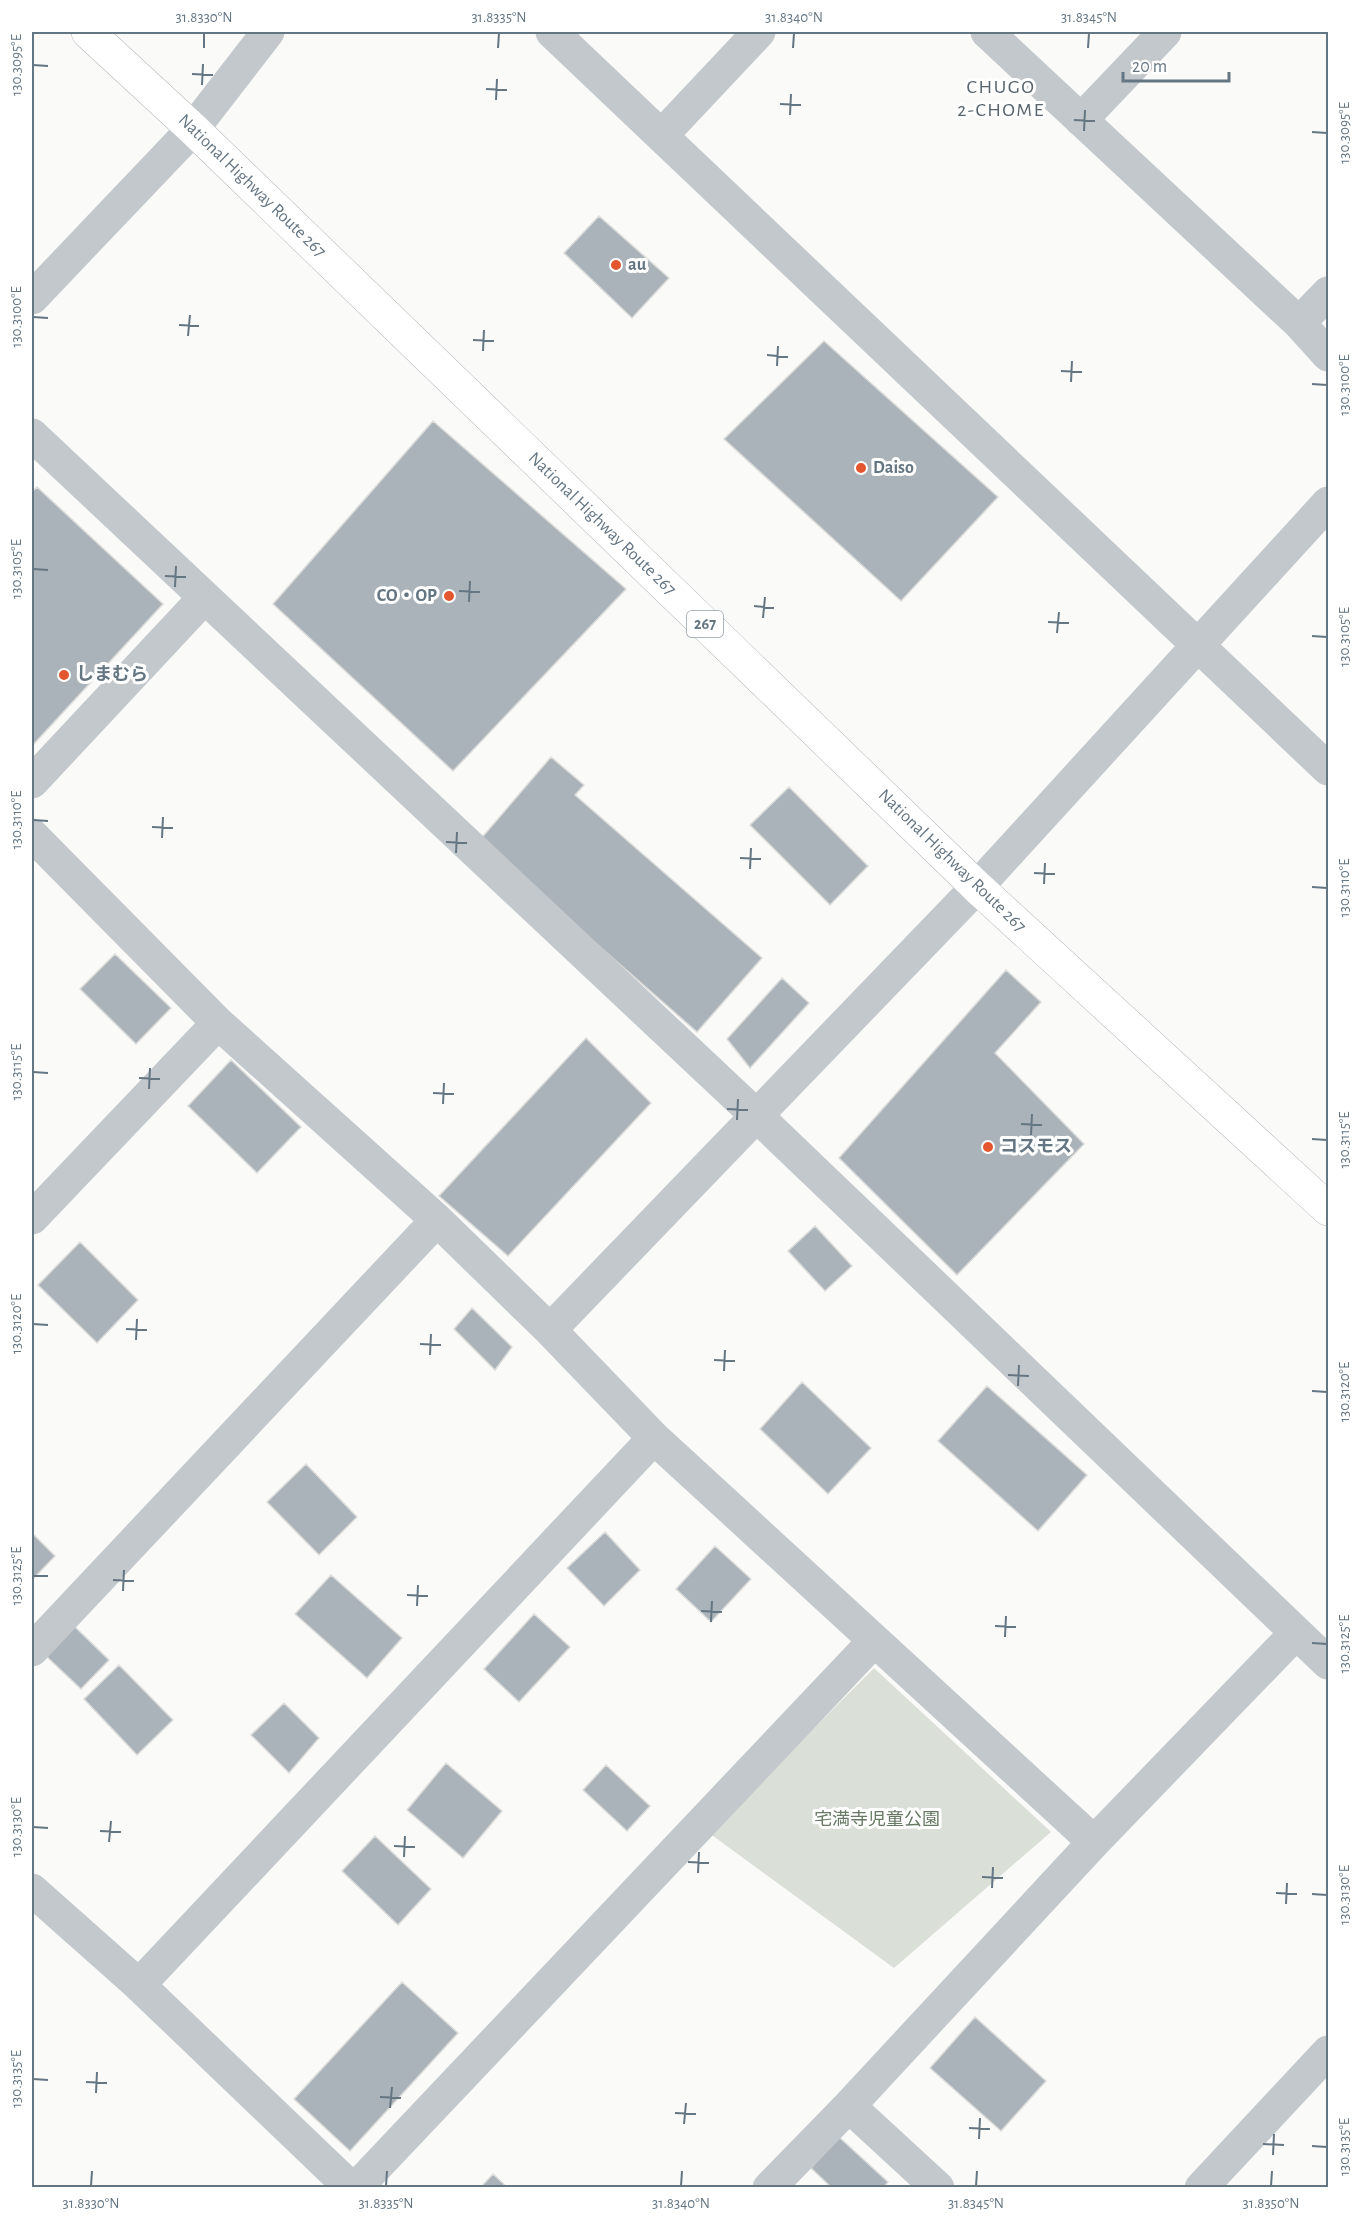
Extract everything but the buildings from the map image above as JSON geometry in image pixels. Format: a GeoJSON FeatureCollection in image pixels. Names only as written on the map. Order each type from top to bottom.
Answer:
{"type":"FeatureCollection","features":[{"type":"Feature","properties":{"kind":"highway","name":"National Highway Route 267"},"geometry":{"type":"LineString","coordinates":[[88,32],[193,129],[977,886],[1329,1209]]}},
{"type":"Feature","properties":{"kind":"street"},"geometry":{"type":"LineString","coordinates":[[32,298],[193,129],[268,32]]}},
{"type":"Feature","properties":{"kind":"street"},"geometry":{"type":"LineString","coordinates":[[552,32],[1329,769]]}},
{"type":"Feature","properties":{"kind":"street"},"geometry":{"type":"LineString","coordinates":[[663,135],[759,32]]}},
{"type":"Feature","properties":{"kind":"street"},"geometry":{"type":"LineString","coordinates":[[987,32],[1299,323],[1329,355]]}},
{"type":"Feature","properties":{"kind":"street"},"geometry":{"type":"LineString","coordinates":[[1081,120],[1166,32]]}},
{"type":"Feature","properties":{"kind":"street"},"geometry":{"type":"LineString","coordinates":[[1299,323],[1329,293]]}},
{"type":"Feature","properties":{"kind":"street"},"geometry":{"type":"LineString","coordinates":[[32,435],[757,1116],[1329,1663]]}},
{"type":"Feature","properties":{"kind":"street"},"geometry":{"type":"LineString","coordinates":[[550,1330],[977,886],[1329,503]]}},
{"type":"Feature","properties":{"kind":"street"},"geometry":{"type":"LineString","coordinates":[[32,782],[204,598]]}},
{"type":"Feature","properties":{"kind":"street"},"geometry":{"type":"LineString","coordinates":[[32,836],[218,1023],[437,1220],[550,1330],[654,1438],[1094,1842]]}},
{"type":"Feature","properties":{"kind":"street"},"geometry":{"type":"LineString","coordinates":[[32,1218],[218,1023]]}},
{"type":"Feature","properties":{"kind":"street"},"geometry":{"type":"LineString","coordinates":[[32,1650],[437,1220]]}},
{"type":"Feature","properties":{"kind":"street"},"geometry":{"type":"LineString","coordinates":[[139,1985],[654,1438]]}},
{"type":"Feature","properties":{"kind":"street"},"geometry":{"type":"LineString","coordinates":[[769,2187],[849,2106],[1094,1842],[1296,1633]]}},
{"type":"Feature","properties":{"kind":"street"},"geometry":{"type":"LineString","coordinates":[[356,2187],[874,1641]]}},
{"type":"Feature","properties":{"kind":"street"},"geometry":{"type":"LineString","coordinates":[[32,1890],[139,1985],[351,2187]]}},
{"type":"Feature","properties":{"kind":"street"},"geometry":{"type":"LineString","coordinates":[[1201,2187],[1329,2052]]}},
{"type":"Feature","properties":{"kind":"street"},"geometry":{"type":"LineString","coordinates":[[849,2106],[938,2187]]}},
{"type":"Feature","properties":{"kind":"green space","name":"宅満寺児童公園"},"geometry":{"type":"Polygon","coordinates":[[[874,1668],[1051,1832],[894,1968],[709,1833],[874,1668]]]}},
{"type":"Feature","properties":{"kind":"place","name":"au"},"geometry":{"type":"Point","coordinates":[616,265]}},
{"type":"Feature","properties":{"kind":"place","name":"Daiso"},"geometry":{"type":"Point","coordinates":[861,468]}},
{"type":"Feature","properties":{"kind":"place","name":"CO・OP"},"geometry":{"type":"Point","coordinates":[449,596]}},
{"type":"Feature","properties":{"kind":"place","name":"しまむら"},"geometry":{"type":"Point","coordinates":[64,675]}},
{"type":"Feature","properties":{"kind":"place","name":"コスモス"},"geometry":{"type":"Point","coordinates":[988,1147]}},
{"type":"Feature","properties":{"kind":"district","name":"CHUGO 2-CHOME"},"geometry":{"type":"Point","coordinates":[1001,98]}}]}
